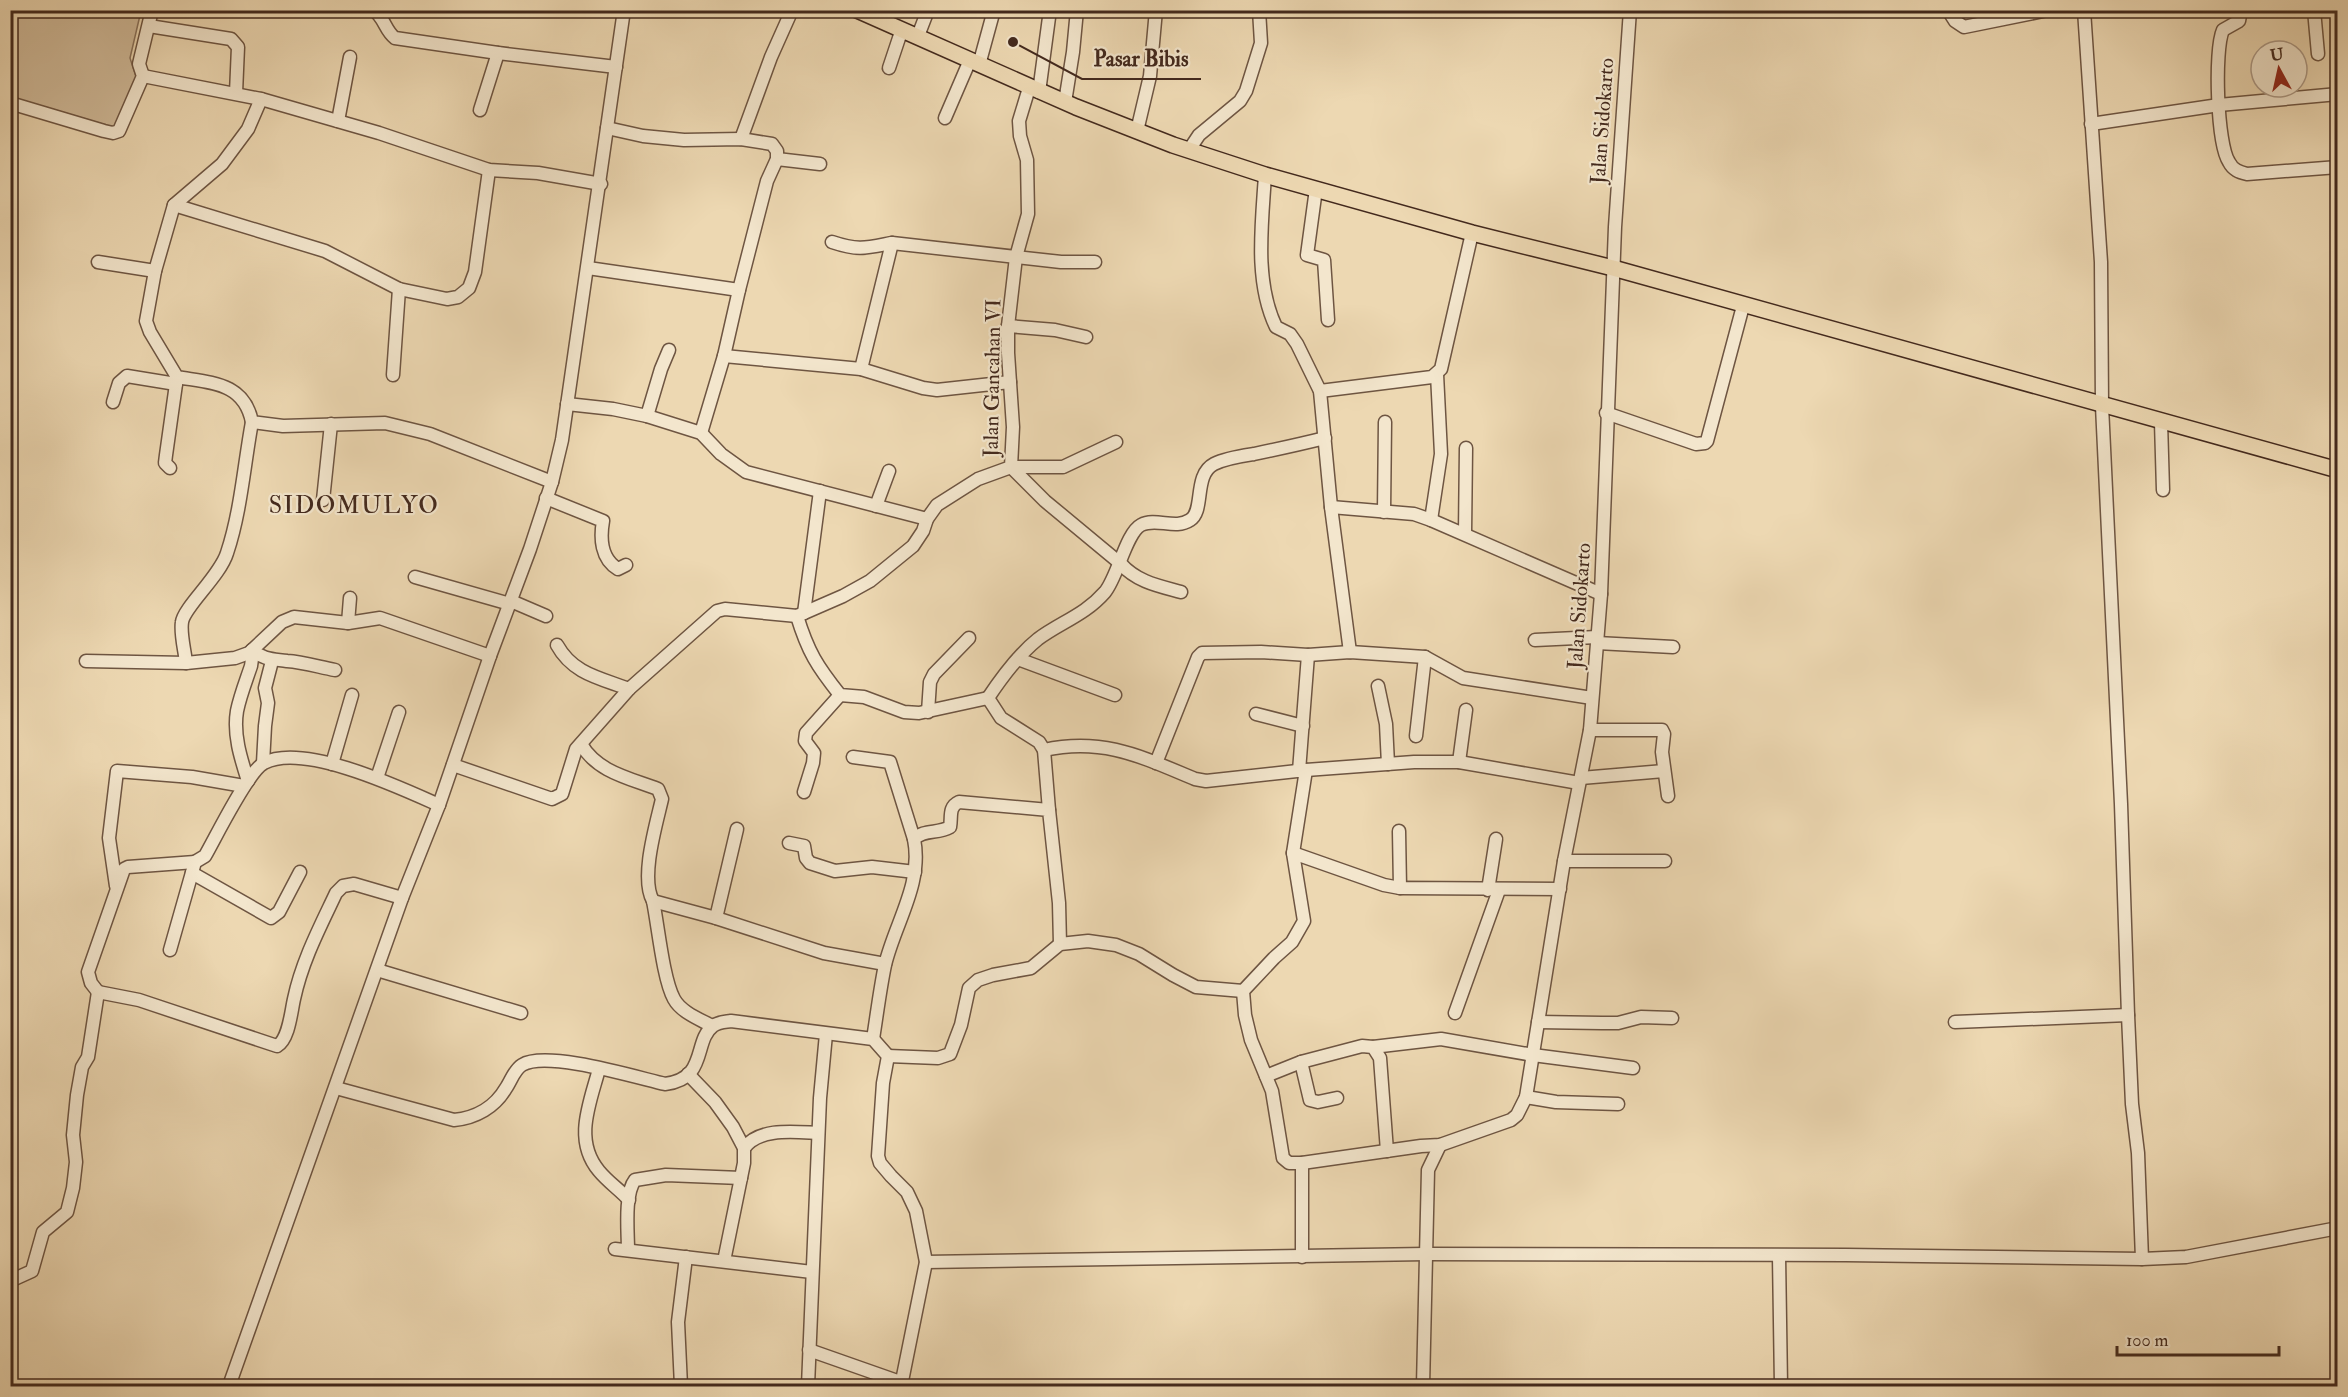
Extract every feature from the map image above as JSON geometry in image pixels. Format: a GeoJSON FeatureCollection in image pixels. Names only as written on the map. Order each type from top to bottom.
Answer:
{"type":"FeatureCollection","features":[{"type":"Feature","properties":{"kind":"main road"},"geometry":{"type":"LineString","coordinates":[[857,10],[1034,90],[1137,131],[1265,175],[1472,233],[1613,268],[2337,470]]}},
{"type":"Feature","properties":{"kind":"street"},"geometry":{"type":"LineString","coordinates":[[10,103],[113,133],[122,128],[143,76],[139,63],[152,10]]}},
{"type":"Feature","properties":{"kind":"street"},"geometry":{"type":"LineString","coordinates":[[373,10],[378,13],[391,36],[395,38],[616,67]]}},
{"type":"Feature","properties":{"kind":"street"},"geometry":{"type":"LineString","coordinates":[[229,1386],[402,898],[439,805],[552,482],[562,440],[601,184],[624,10]]}},
{"type":"Feature","properties":{"kind":"street"},"geometry":{"type":"LineString","coordinates":[[741,139],[771,57],[792,10]]}},
{"type":"Feature","properties":{"kind":"street"},"geometry":{"type":"LineString","coordinates":[[918,36],[928,10]]}},
{"type":"Feature","properties":{"kind":"street"},"geometry":{"type":"LineString","coordinates":[[945,118],[975,63],[994,10]]}},
{"type":"Feature","properties":{"kind":"street","name":"Jalan Gancahan VI"},"geometry":{"type":"LineString","coordinates":[[453,765],[552,799],[562,794],[576,749],[629,689],[670,651],[721,610],[801,614],[852,591],[897,561],[918,539],[927,519],[937,505],[978,479],[1011,467],[1013,427],[1008,326],[1016,257],[1028,214],[1028,166],[1019,121],[1034,90],[1050,10]]}},
{"type":"Feature","properties":{"kind":"street"},"geometry":{"type":"LineString","coordinates":[[1065,102],[1077,10]]}},
{"type":"Feature","properties":{"kind":"street"},"geometry":{"type":"LineString","coordinates":[[1137,131],[1150,76],[1156,10]]}},
{"type":"Feature","properties":{"kind":"street"},"geometry":{"type":"LineString","coordinates":[[1189,150],[1199,135],[1240,101],[1246,91],[1262,43],[1259,10]]}},
{"type":"Feature","properties":{"kind":"street","name":"Jalan Sidokarto"},"geometry":{"type":"LineString","coordinates":[[1302,1164],[1440,1145],[1511,1120],[1517,1115],[1526,1097],[1564,861],[1590,730],[1601,594],[1606,413],[1617,174],[1630,10]]}},
{"type":"Feature","properties":{"kind":"street"},"geometry":{"type":"LineString","coordinates":[[1948,10],[1955,21],[1964,27],[2048,10]]}},
{"type":"Feature","properties":{"kind":"street"},"geometry":{"type":"LineString","coordinates":[[2084,10],[2101,262],[2102,406],[2121,804],[2132,1104],[2138,1153],[2142,1259]]}},
{"type":"Feature","properties":{"kind":"street"},"geometry":{"type":"LineString","coordinates":[[2241,10],[2239,21],[2228,26],[2221,34],[2217,58],[2219,105],[2227,160],[2236,171],[2247,174],[2337,167]]}},
{"type":"Feature","properties":{"kind":"street"},"geometry":{"type":"LineString","coordinates":[[2314,10],[2318,54]]}},
{"type":"Feature","properties":{"kind":"street"},"geometry":{"type":"LineString","coordinates":[[148,26],[231,39],[235,42],[238,47],[236,93]]}},
{"type":"Feature","properties":{"kind":"street"},"geometry":{"type":"LineString","coordinates":[[889,68],[902,29]]}},
{"type":"Feature","properties":{"kind":"street"},"geometry":{"type":"LineString","coordinates":[[480,110],[498,53]]}},
{"type":"Feature","properties":{"kind":"street"},"geometry":{"type":"LineString","coordinates":[[338,121],[350,57]]}},
{"type":"Feature","properties":{"kind":"street"},"geometry":{"type":"LineString","coordinates":[[143,76],[261,99],[338,121],[489,170],[538,173],[601,184]]}},
{"type":"Feature","properties":{"kind":"street"},"geometry":{"type":"LineString","coordinates":[[2091,124],[2219,105],[2337,94]]}},
{"type":"Feature","properties":{"kind":"street"},"geometry":{"type":"LineString","coordinates":[[170,468],[165,463],[177,380],[146,321],[155,271],[174,205],[222,164],[248,129],[261,99]]}},
{"type":"Feature","properties":{"kind":"street"},"geometry":{"type":"LineString","coordinates":[[607,128],[643,136],[684,140],[741,139],[771,144],[777,151],[777,159],[767,181],[724,356],[701,433]]}},
{"type":"Feature","properties":{"kind":"street"},"geometry":{"type":"LineString","coordinates":[[777,159],[820,164]]}},
{"type":"Feature","properties":{"kind":"street"},"geometry":{"type":"LineString","coordinates":[[174,205],[325,251],[399,289],[447,299],[458,297],[469,288],[475,272],[489,170]]}},
{"type":"Feature","properties":{"kind":"street"},"geometry":{"type":"LineString","coordinates":[[1265,175],[1261,257],[1273,321],[1276,327],[1290,334],[1297,344],[1320,391],[1331,507],[1350,652]]}},
{"type":"Feature","properties":{"kind":"street"},"geometry":{"type":"LineString","coordinates":[[1316,189],[1307,255],[1323,260],[1328,320]]}},
{"type":"Feature","properties":{"kind":"street"},"geometry":{"type":"LineString","coordinates":[[1320,391],[1432,377],[1437,374],[1441,369],[1472,233]]}},
{"type":"Feature","properties":{"kind":"street"},"geometry":{"type":"LineString","coordinates":[[832,242],[852,248],[875,248],[892,243],[1061,262],[1095,262]]}},
{"type":"Feature","properties":{"kind":"street"},"geometry":{"type":"LineString","coordinates":[[861,369],[892,243]]}},
{"type":"Feature","properties":{"kind":"street"},"geometry":{"type":"LineString","coordinates":[[98,262],[155,271]]}},
{"type":"Feature","properties":{"kind":"street"},"geometry":{"type":"LineString","coordinates":[[588,268],[739,290]]}},
{"type":"Feature","properties":{"kind":"street"},"geometry":{"type":"LineString","coordinates":[[393,375],[399,289]]}},
{"type":"Feature","properties":{"kind":"street"},"geometry":{"type":"LineString","coordinates":[[1606,413],[1696,444],[1707,441],[1743,306]]}},
{"type":"Feature","properties":{"kind":"street"},"geometry":{"type":"LineString","coordinates":[[1008,326],[1055,330],[1086,337]]}},
{"type":"Feature","properties":{"kind":"street"},"geometry":{"type":"LineString","coordinates":[[647,416],[669,350]]}},
{"type":"Feature","properties":{"kind":"street"},"geometry":{"type":"LineString","coordinates":[[724,356],[861,369],[923,388],[937,390],[1010,382]]}},
{"type":"Feature","properties":{"kind":"street"},"geometry":{"type":"LineString","coordinates":[[1431,520],[1441,454],[1437,374]]}},
{"type":"Feature","properties":{"kind":"street"},"geometry":{"type":"LineString","coordinates":[[112,402],[119,383],[127,376],[214,383],[236,391],[245,402],[252,422],[233,534],[226,556],[215,577],[186,613],[182,622],[186,663]]}},
{"type":"Feature","properties":{"kind":"street"},"geometry":{"type":"LineString","coordinates":[[567,404],[613,409],[647,416],[701,433],[707,443],[746,471],[927,519]]}},
{"type":"Feature","properties":{"kind":"street"},"geometry":{"type":"LineString","coordinates":[[252,422],[283,426],[385,423],[430,434],[552,482]]}},
{"type":"Feature","properties":{"kind":"street"},"geometry":{"type":"LineString","coordinates":[[1384,512],[1385,422]]}},
{"type":"Feature","properties":{"kind":"street"},"geometry":{"type":"LineString","coordinates":[[2161,422],[2163,490]]}},
{"type":"Feature","properties":{"kind":"street"},"geometry":{"type":"LineString","coordinates":[[323,500],[331,424]]}},
{"type":"Feature","properties":{"kind":"street"},"geometry":{"type":"LineString","coordinates":[[820,491],[801,614],[804,639],[815,664],[840,695],[864,697],[904,712],[928,712],[988,698],[1005,674],[1038,640],[1083,614],[1106,591],[1121,564],[1129,539],[1140,525],[1150,522],[1179,524],[1189,522],[1195,516],[1204,474],[1213,465],[1237,457],[1325,438]]}},
{"type":"Feature","properties":{"kind":"street"},"geometry":{"type":"LineString","coordinates":[[1011,467],[1063,467],[1116,442]]}},
{"type":"Feature","properties":{"kind":"street"},"geometry":{"type":"LineString","coordinates":[[1465,534],[1466,448]]}},
{"type":"Feature","properties":{"kind":"street"},"geometry":{"type":"LineString","coordinates":[[1011,467],[1045,501],[1129,573],[1146,582],[1181,592]]}},
{"type":"Feature","properties":{"kind":"street"},"geometry":{"type":"LineString","coordinates":[[876,506],[889,471]]}},
{"type":"Feature","properties":{"kind":"street"},"geometry":{"type":"LineString","coordinates":[[546,498],[603,521],[602,546],[608,560],[618,569],[626,564]]}},
{"type":"Feature","properties":{"kind":"street"},"geometry":{"type":"LineString","coordinates":[[1331,507],[1414,514],[1601,594]]}},
{"type":"Feature","properties":{"kind":"street"},"geometry":{"type":"LineString","coordinates":[[415,577],[511,602],[546,616]]}},
{"type":"Feature","properties":{"kind":"street"},"geometry":{"type":"LineString","coordinates":[[348,623],[350,597]]}},
{"type":"Feature","properties":{"kind":"street"},"geometry":{"type":"LineString","coordinates":[[86,661],[186,663],[235,658],[250,651],[287,619],[294,617],[348,623],[380,618],[490,656]]}},
{"type":"Feature","properties":{"kind":"street"},"geometry":{"type":"LineString","coordinates":[[928,712],[930,682],[934,674],[969,638]]}},
{"type":"Feature","properties":{"kind":"street"},"geometry":{"type":"LineString","coordinates":[[1535,640],[1597,640],[1673,647]]}},
{"type":"Feature","properties":{"kind":"street"},"geometry":{"type":"LineString","coordinates":[[556,645],[564,657],[581,672],[629,689]]}},
{"type":"Feature","properties":{"kind":"street"},"geometry":{"type":"LineString","coordinates":[[250,651],[272,661],[286,660],[335,670]]}},
{"type":"Feature","properties":{"kind":"street"},"geometry":{"type":"LineString","coordinates":[[246,784],[239,751],[237,712],[251,666],[250,651]]}},
{"type":"Feature","properties":{"kind":"street"},"geometry":{"type":"LineString","coordinates":[[1156,763],[1198,657],[1202,653],[1261,652],[1308,655],[1350,652],[1425,657],[1463,678],[1592,698]]}},
{"type":"Feature","properties":{"kind":"street"},"geometry":{"type":"LineString","coordinates":[[1302,1257],[1302,1164],[1289,1163],[1283,1158],[1272,1091],[1251,1040],[1245,1016],[1243,992],[1292,942],[1304,921],[1293,853],[1303,770],[1303,726],[1308,655]]}},
{"type":"Feature","properties":{"kind":"street"},"geometry":{"type":"LineString","coordinates":[[1416,736],[1425,657]]}},
{"type":"Feature","properties":{"kind":"street"},"geometry":{"type":"LineString","coordinates":[[1018,659],[1115,695]]}},
{"type":"Feature","properties":{"kind":"street"},"geometry":{"type":"LineString","coordinates":[[170,950],[194,868],[206,856],[246,784],[263,763],[268,703],[265,688],[272,661]]}},
{"type":"Feature","properties":{"kind":"street"},"geometry":{"type":"LineString","coordinates":[[1378,686],[1386,724],[1388,764]]}},
{"type":"Feature","properties":{"kind":"street"},"geometry":{"type":"LineString","coordinates":[[332,764],[352,695]]}},
{"type":"Feature","properties":{"kind":"street"},"geometry":{"type":"LineString","coordinates":[[804,792],[814,753],[805,741],[806,733],[840,695]]}},
{"type":"Feature","properties":{"kind":"street"},"geometry":{"type":"LineString","coordinates":[[988,698],[1001,718],[1039,742],[1044,750],[1059,903],[1060,944]]}},
{"type":"Feature","properties":{"kind":"street"},"geometry":{"type":"LineString","coordinates":[[1460,762],[1466,710]]}},
{"type":"Feature","properties":{"kind":"street"},"geometry":{"type":"LineString","coordinates":[[377,778],[399,712]]}},
{"type":"Feature","properties":{"kind":"street"},"geometry":{"type":"LineString","coordinates":[[1256,714],[1303,726]]}},
{"type":"Feature","properties":{"kind":"street"},"geometry":{"type":"LineString","coordinates":[[1590,730],[1662,730],[1664,734],[1662,752],[1668,796]]}},
{"type":"Feature","properties":{"kind":"street"},"geometry":{"type":"LineString","coordinates":[[581,744],[589,757],[603,767],[658,789],[661,794],[648,885],[665,969],[674,999],[687,1012],[712,1026],[731,1021],[873,1039],[888,1056],[938,1058],[950,1054],[961,1025],[969,988],[978,980],[1031,968],[1060,944],[1088,941],[1116,945],[1139,954],[1196,987],[1243,992]]}},
{"type":"Feature","properties":{"kind":"street"},"geometry":{"type":"LineString","coordinates":[[1044,750],[1069,744],[1117,748],[1195,779],[1206,781],[1303,770],[1460,762],[1580,781],[1664,771]]}},
{"type":"Feature","properties":{"kind":"street"},"geometry":{"type":"LineString","coordinates":[[853,757],[890,762],[917,854],[915,872],[885,964],[873,1039]]}},
{"type":"Feature","properties":{"kind":"street"},"geometry":{"type":"LineString","coordinates":[[263,763],[283,758],[300,758],[332,764],[377,778],[439,805]]}},
{"type":"Feature","properties":{"kind":"street"},"geometry":{"type":"LineString","coordinates":[[116,886],[109,838],[117,771],[246,784]]}},
{"type":"Feature","properties":{"kind":"street"},"geometry":{"type":"LineString","coordinates":[[914,839],[922,833],[942,831],[950,827],[951,808],[959,802],[1049,810]]}},
{"type":"Feature","properties":{"kind":"street"},"geometry":{"type":"LineString","coordinates":[[716,918],[737,829]]}},
{"type":"Feature","properties":{"kind":"street"},"geometry":{"type":"LineString","coordinates":[[1400,831],[1400,888]]}},
{"type":"Feature","properties":{"kind":"street"},"geometry":{"type":"LineString","coordinates":[[1455,1012],[1494,890],[1496,839]]}},
{"type":"Feature","properties":{"kind":"street"},"geometry":{"type":"LineString","coordinates":[[789,843],[804,846],[806,858],[810,863],[835,871],[872,867],[915,872]]}},
{"type":"Feature","properties":{"kind":"street"},"geometry":{"type":"LineString","coordinates":[[1293,853],[1384,885],[1400,888],[1560,889]]}},
{"type":"Feature","properties":{"kind":"street"},"geometry":{"type":"LineString","coordinates":[[1564,861],[1665,861]]}},
{"type":"Feature","properties":{"kind":"street"},"geometry":{"type":"LineString","coordinates":[[10,1281],[32,1271],[44,1232],[67,1212],[76,1162],[73,1135],[81,1069],[88,1058],[98,992],[88,972],[121,873],[128,867],[194,868],[272,918],[279,912],[300,872]]}},
{"type":"Feature","properties":{"kind":"street"},"geometry":{"type":"LineString","coordinates":[[98,992],[139,1000],[272,1047],[277,1046],[281,1044],[286,1032],[304,960],[336,893],[343,886],[354,884],[402,898]]}},
{"type":"Feature","properties":{"kind":"street"},"geometry":{"type":"LineString","coordinates":[[653,901],[716,918],[824,953],[885,964]]}},
{"type":"Feature","properties":{"kind":"street"},"geometry":{"type":"LineString","coordinates":[[377,970],[521,1013]]}},
{"type":"Feature","properties":{"kind":"street"},"geometry":{"type":"LineString","coordinates":[[1955,1022],[2128,1015]]}},
{"type":"Feature","properties":{"kind":"street"},"geometry":{"type":"LineString","coordinates":[[1538,1023],[1618,1023],[1641,1017],[1672,1018]]}},
{"type":"Feature","properties":{"kind":"street"},"geometry":{"type":"LineString","coordinates":[[336,1088],[454,1120],[468,1119],[497,1101],[517,1070],[523,1064],[531,1062],[555,1059],[665,1084],[676,1083],[688,1074],[698,1061],[704,1040],[712,1026]]}},
{"type":"Feature","properties":{"kind":"street"},"geometry":{"type":"LineString","coordinates":[[808,1386],[818,1133],[825,1034]]}},
{"type":"Feature","properties":{"kind":"street"},"geometry":{"type":"LineString","coordinates":[[1266,1076],[1300,1062],[1362,1046],[1373,1047],[1435,1038],[1533,1055],[1633,1068]]}},
{"type":"Feature","properties":{"kind":"street"},"geometry":{"type":"LineString","coordinates":[[1373,1047],[1380,1058],[1387,1152]]}},
{"type":"Feature","properties":{"kind":"street"},"geometry":{"type":"LineString","coordinates":[[809,1350],[902,1385],[926,1262],[916,1211],[907,1192],[886,1169],[878,1156],[888,1056]]}},
{"type":"Feature","properties":{"kind":"street"},"geometry":{"type":"LineString","coordinates":[[1300,1062],[1310,1100],[1318,1102],[1337,1098]]}},
{"type":"Feature","properties":{"kind":"street"},"geometry":{"type":"LineString","coordinates":[[599,1069],[585,1117],[585,1141],[589,1154],[599,1171],[629,1200]]}},
{"type":"Feature","properties":{"kind":"street"},"geometry":{"type":"LineString","coordinates":[[688,1074],[715,1102],[744,1148]]}},
{"type":"Feature","properties":{"kind":"street"},"geometry":{"type":"LineString","coordinates":[[1526,1097],[1556,1102],[1618,1104]]}},
{"type":"Feature","properties":{"kind":"street"},"geometry":{"type":"LineString","coordinates":[[724,1261],[741,1178],[744,1148],[750,1140],[765,1136],[785,1132],[818,1133]]}},
{"type":"Feature","properties":{"kind":"street"},"geometry":{"type":"LineString","coordinates":[[1423,1386],[1428,1170],[1440,1145]]}},
{"type":"Feature","properties":{"kind":"street"},"geometry":{"type":"LineString","coordinates":[[741,1178],[666,1174],[641,1178],[632,1184],[621,1249],[812,1272]]}},
{"type":"Feature","properties":{"kind":"street"},"geometry":{"type":"LineString","coordinates":[[926,1262],[1425,1254],[2142,1259],[2186,1257],[2337,1228]]}},
{"type":"Feature","properties":{"kind":"street"},"geometry":{"type":"LineString","coordinates":[[1779,1256],[1781,1386]]}},
{"type":"Feature","properties":{"kind":"street"},"geometry":{"type":"LineString","coordinates":[[681,1386],[678,1322],[686,1257]]}},
{"type":"Feature","properties":{"kind":"shaded area"},"geometry":{"type":"Polygon","coordinates":[[[10,11],[141,11],[130,58],[138,83],[123,130],[11,97],[10,11]]]}},
{"type":"Feature","properties":{"kind":"place","name":"Pasar Bibis"},"geometry":{"type":"Point","coordinates":[1013,42]}},
{"type":"Feature","properties":{"kind":"district","name":"SIDOMULYO"},"geometry":{"type":"Point","coordinates":[354,505]}}]}
